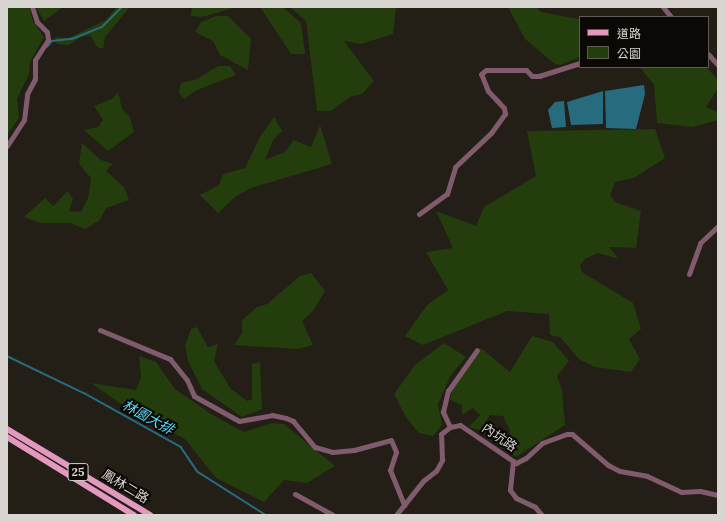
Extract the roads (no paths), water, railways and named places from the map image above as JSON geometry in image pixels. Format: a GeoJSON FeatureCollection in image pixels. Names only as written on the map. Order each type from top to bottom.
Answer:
{"type":"FeatureCollection","features":[{"type":"Feature","properties":{"kind":"main road","name":"鳳林二路"},"geometry":{"type":"LineString","coordinates":[[7,429],[150,515]]}},
{"type":"Feature","properties":{"kind":"main road","name":"鳳林二路"},"geometry":{"type":"LineString","coordinates":[[7,437],[134,515]]}},
{"type":"Feature","properties":{"kind":"street"},"geometry":{"type":"LineString","coordinates":[[7,146],[24,120],[27,94],[34,78],[35,60],[48,40],[47,32],[37,22],[32,7]]}},
{"type":"Feature","properties":{"kind":"street"},"geometry":{"type":"LineString","coordinates":[[664,7],[670,16]]}},
{"type":"Feature","properties":{"kind":"street"},"geometry":{"type":"LineString","coordinates":[[709,55],[718,65]]}},
{"type":"Feature","properties":{"kind":"street"},"geometry":{"type":"LineString","coordinates":[[419,214],[447,194],[455,167],[491,133],[505,114],[504,108],[488,91],[481,74],[486,70],[526,70],[532,76],[539,76],[579,63]]}},
{"type":"Feature","properties":{"kind":"street"},"geometry":{"type":"LineString","coordinates":[[689,274],[700,243],[718,226]]}},
{"type":"Feature","properties":{"kind":"street"},"geometry":{"type":"LineString","coordinates":[[100,330],[170,359],[187,380],[194,396],[239,421],[272,415],[286,418],[293,421],[315,447],[332,452],[354,450],[391,440],[396,452],[390,470],[404,505]]}},
{"type":"Feature","properties":{"kind":"street"},"geometry":{"type":"LineString","coordinates":[[396,515],[423,481],[436,472],[442,460],[441,434],[450,427],[442,412],[448,391],[477,350]]}},
{"type":"Feature","properties":{"kind":"street","name":"內坑路"},"geometry":{"type":"LineString","coordinates":[[450,427],[460,425],[513,461],[526,458],[542,443],[554,438],[572,434],[608,465],[620,471],[647,476],[681,492],[700,491],[718,495]]}},
{"type":"Feature","properties":{"kind":"street"},"geometry":{"type":"LineString","coordinates":[[513,461],[510,490],[516,498],[535,507],[542,515]]}},
{"type":"Feature","properties":{"kind":"street"},"geometry":{"type":"LineString","coordinates":[[295,494],[334,515]]}},
{"type":"Feature","properties":{"kind":"water"},"geometry":{"type":"Polygon","coordinates":[[[644,85],[645,94],[636,129],[606,128],[605,91],[644,85]]]}},
{"type":"Feature","properties":{"kind":"water"},"geometry":{"type":"Polygon","coordinates":[[[603,91],[603,124],[571,125],[567,102],[603,91]]]}},
{"type":"Feature","properties":{"kind":"water"},"geometry":{"type":"Polygon","coordinates":[[[564,101],[566,127],[552,128],[548,110],[555,102],[564,101]]]}},
{"type":"Feature","properties":{"kind":"waterway"},"geometry":{"type":"LineString","coordinates":[[47,47],[52,41],[72,39],[102,27],[122,7]]}},
{"type":"Feature","properties":{"kind":"waterway","name":"林園大排"},"geometry":{"type":"LineString","coordinates":[[7,356],[84,393],[181,447],[198,472],[266,515]]}}]}
